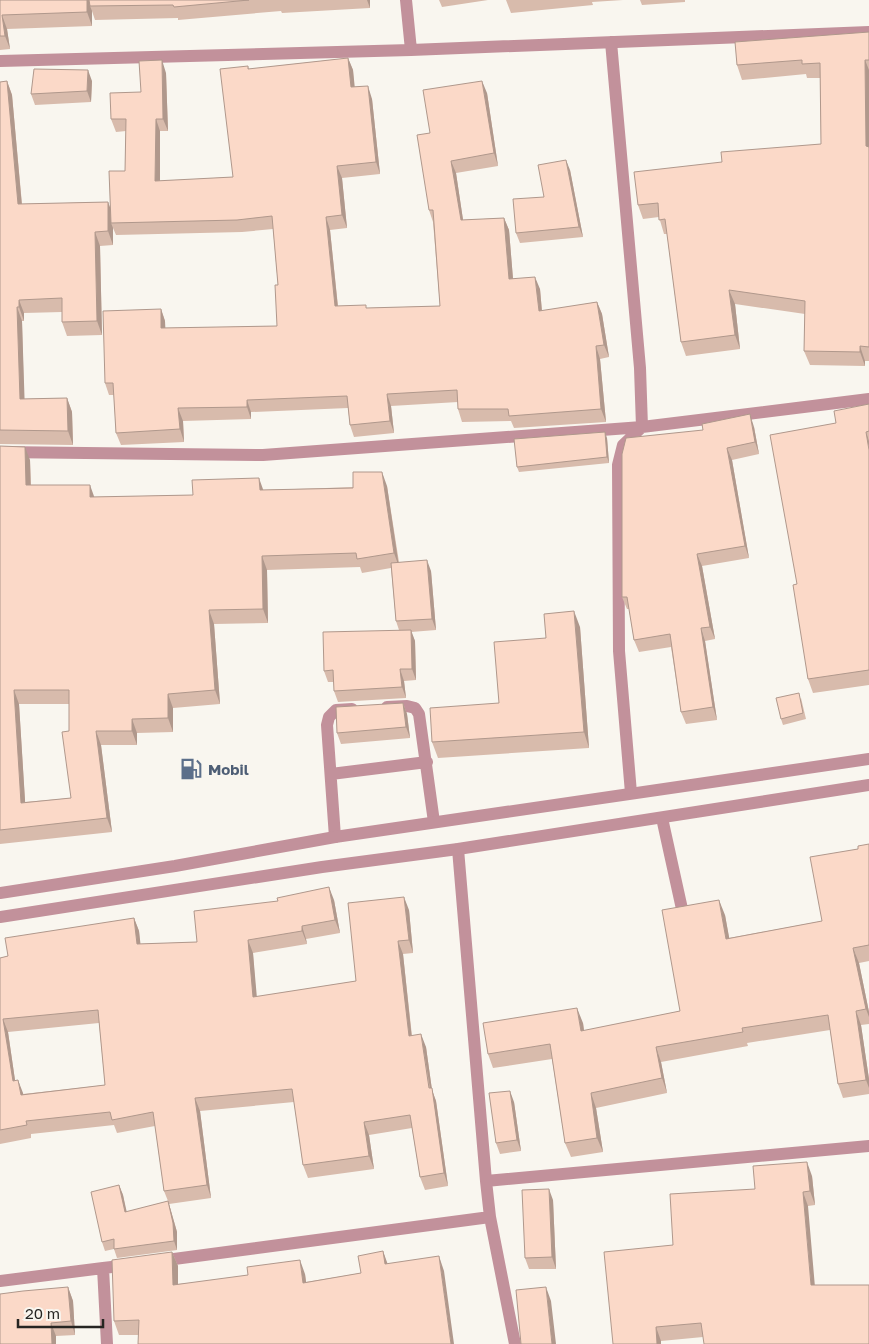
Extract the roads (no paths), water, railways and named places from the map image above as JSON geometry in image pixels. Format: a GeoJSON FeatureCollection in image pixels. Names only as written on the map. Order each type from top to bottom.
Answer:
{"type":"FeatureCollection","features":[{"type":"Feature","properties":{"kind":"street"},"geometry":{"type":"LineString","coordinates":[[406,0],[412,50]]}},
{"type":"Feature","properties":{"kind":"street"},"geometry":{"type":"LineString","coordinates":[[0,61],[412,50],[869,32]]}},
{"type":"Feature","properties":{"kind":"street"},"geometry":{"type":"LineString","coordinates":[[611,42],[640,368],[642,427],[623,445],[618,465],[619,651],[623,720],[631,793]]}},
{"type":"Feature","properties":{"kind":"street"},"geometry":{"type":"LineString","coordinates":[[0,452],[263,454],[642,427],[869,399]]}},
{"type":"Feature","properties":{"kind":"street"},"geometry":{"type":"LineString","coordinates":[[335,837],[327,725],[329,717],[336,710],[407,706],[415,708],[419,714],[427,762],[434,822]]}},
{"type":"Feature","properties":{"kind":"street"},"geometry":{"type":"LineString","coordinates":[[0,893],[175,866],[335,837],[869,759]]}},
{"type":"Feature","properties":{"kind":"street"},"geometry":{"type":"LineString","coordinates":[[331,774],[427,762]]}},
{"type":"Feature","properties":{"kind":"street"},"geometry":{"type":"LineString","coordinates":[[0,917],[322,867],[458,849],[869,785]]}},
{"type":"Feature","properties":{"kind":"street"},"geometry":{"type":"LineString","coordinates":[[662,818],[682,909]]}},
{"type":"Feature","properties":{"kind":"street"},"geometry":{"type":"LineString","coordinates":[[458,849],[490,1217],[515,1344]]}},
{"type":"Feature","properties":{"kind":"street"},"geometry":{"type":"LineString","coordinates":[[486,1181],[869,1146]]}},
{"type":"Feature","properties":{"kind":"street"},"geometry":{"type":"LineString","coordinates":[[0,1280],[490,1217]]}},
{"type":"Feature","properties":{"kind":"street"},"geometry":{"type":"LineString","coordinates":[[103,1268],[107,1344]]}},
{"type":"Feature","properties":{"kind":"place","name":"Mobil"},"geometry":{"type":"Point","coordinates":[191,769]}}]}
